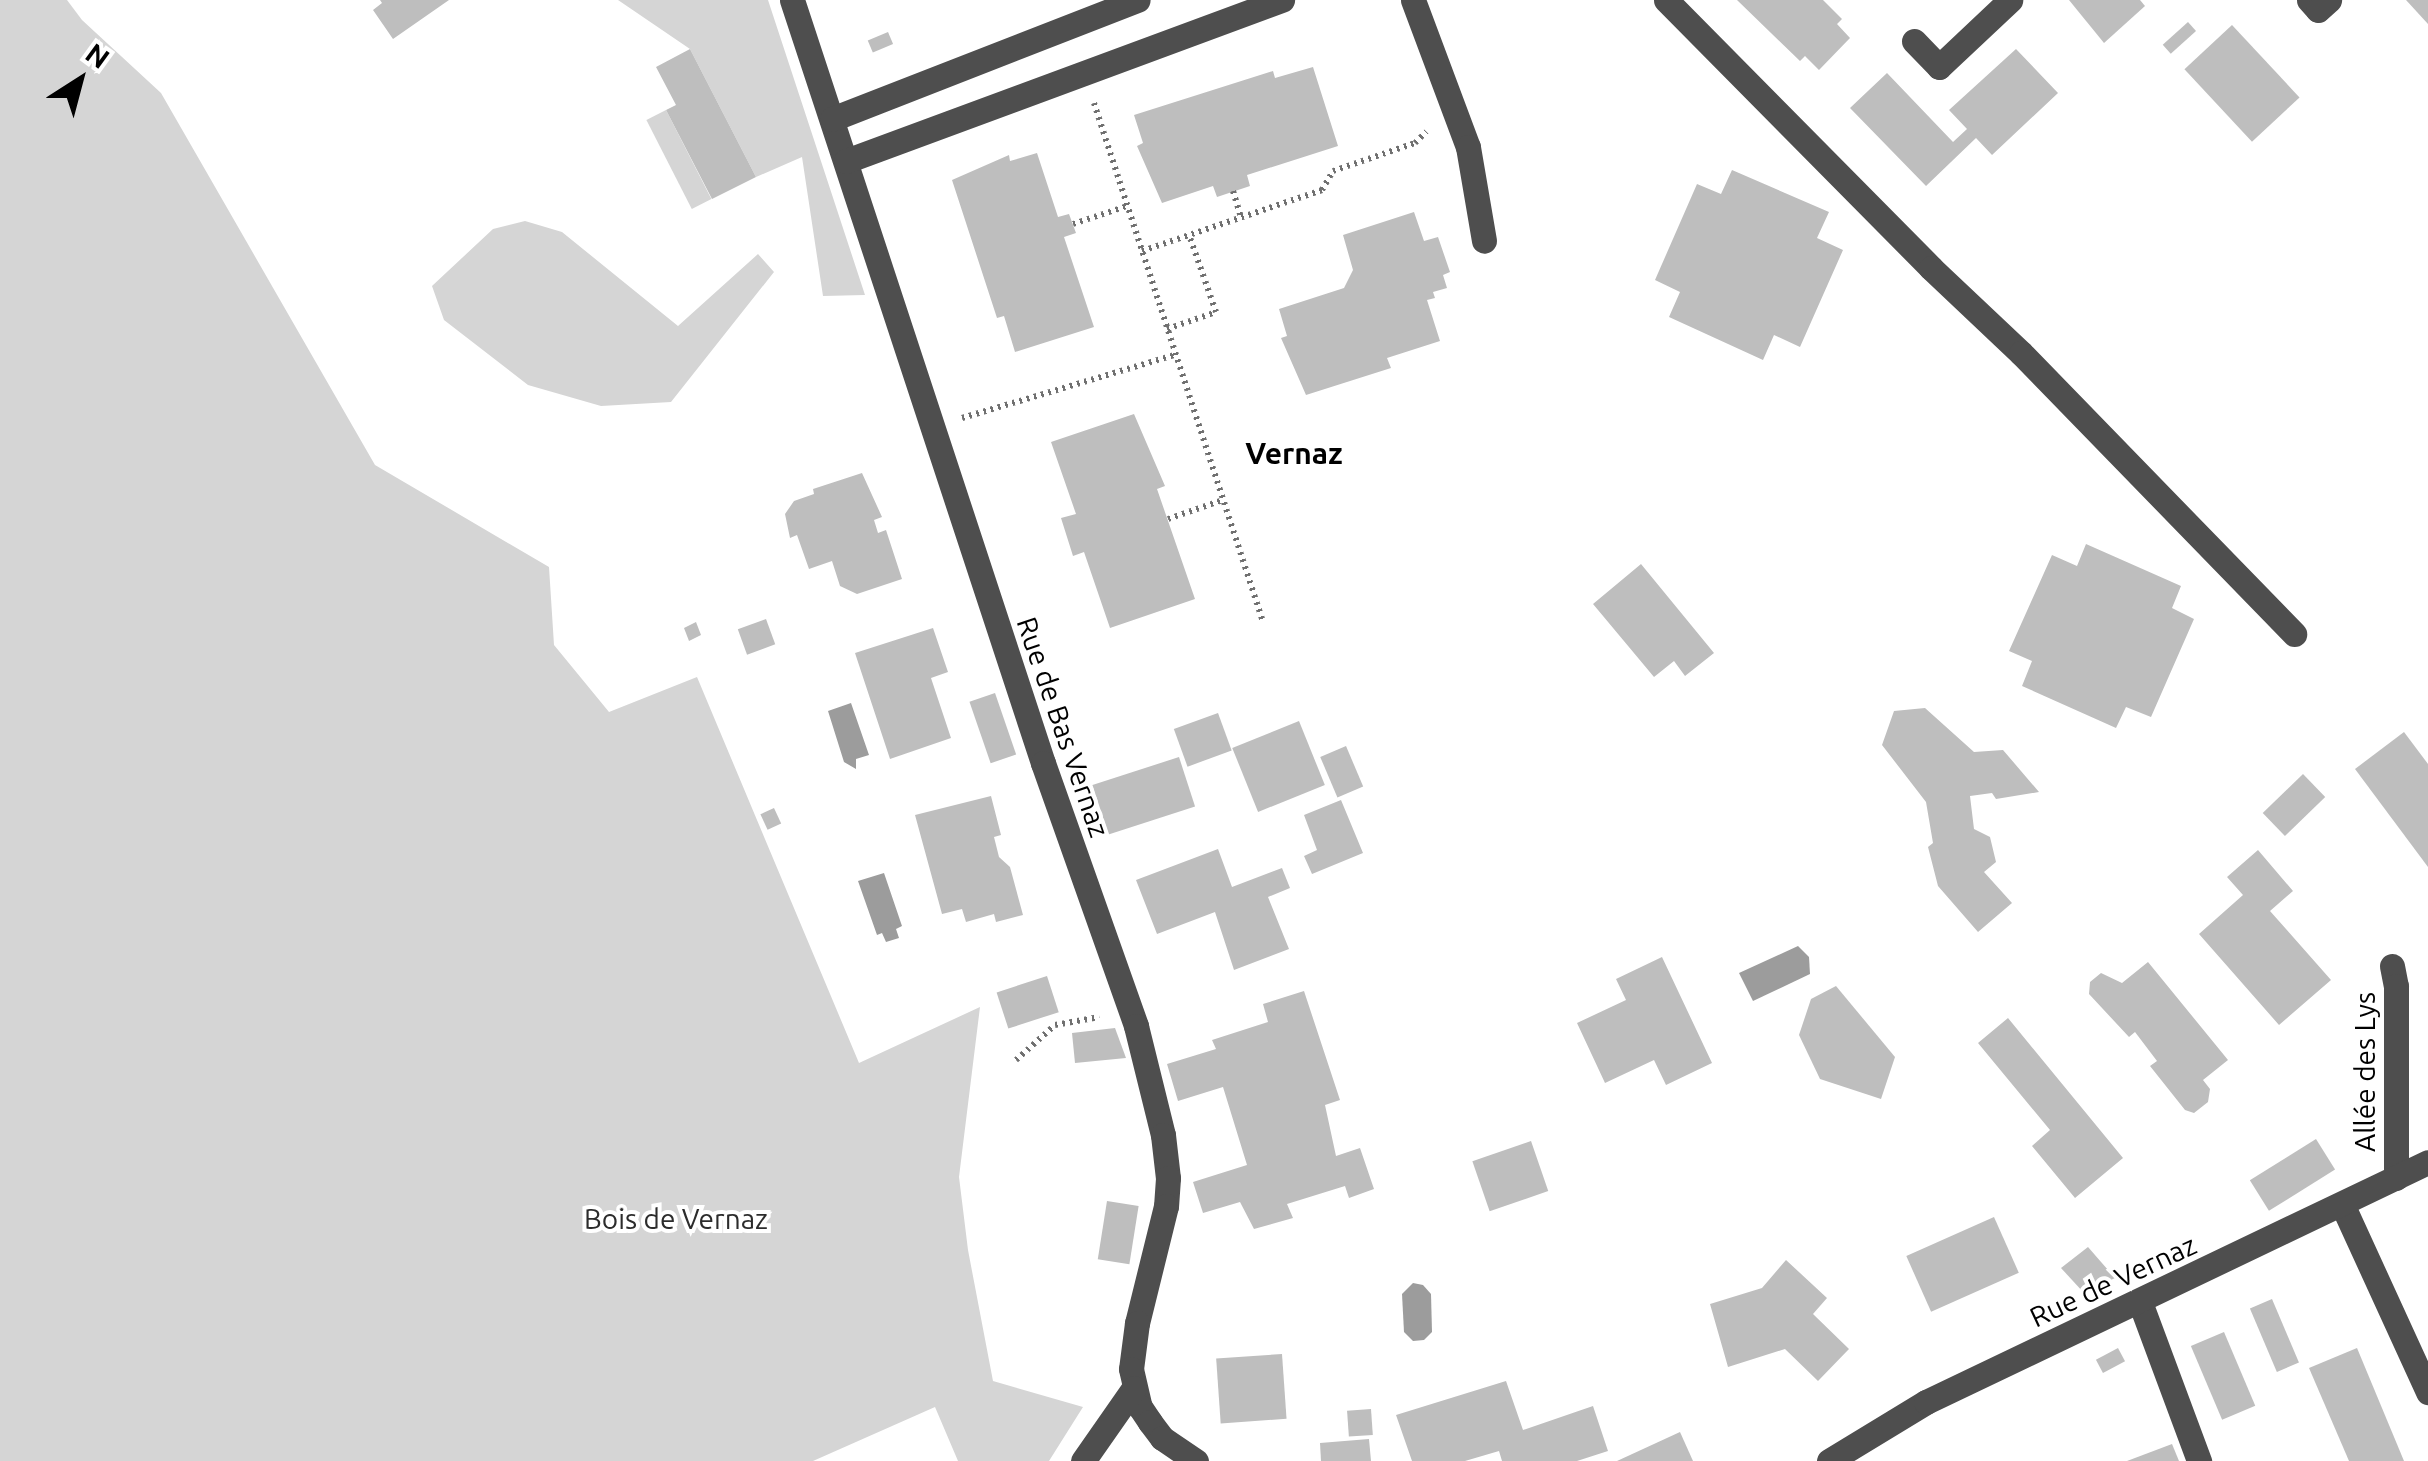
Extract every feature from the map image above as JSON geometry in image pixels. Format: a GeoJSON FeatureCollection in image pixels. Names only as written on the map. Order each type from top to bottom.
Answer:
{"type":"FeatureCollection","features":[{"type":"Feature","properties":{"kind":"street","name":"Rue de Bas Vernaz"},"geometry":{"type":"LineString","coordinates":[[792,0],[1130,1010],[1163,1135],[1168,1178],[1159,1243],[1133,1347],[1134,1388],[1140,1407],[1162,1438],[1196,1461]]}},
{"type":"Feature","properties":{"kind":"street"},"geometry":{"type":"LineString","coordinates":[[832,118],[1138,0]]}},
{"type":"Feature","properties":{"kind":"street"},"geometry":{"type":"LineString","coordinates":[[846,162],[1282,0]]}},
{"type":"Feature","properties":{"kind":"street"},"geometry":{"type":"LineString","coordinates":[[1413,0],[1468,148],[1484,241]]}},
{"type":"Feature","properties":{"kind":"street"},"geometry":{"type":"LineString","coordinates":[[1666,0],[1931,268],[2021,352],[2294,634]]}},
{"type":"Feature","properties":{"kind":"street"},"geometry":{"type":"LineString","coordinates":[[1914,42],[1939,66],[2010,0]]}},
{"type":"Feature","properties":{"kind":"street"},"geometry":{"type":"LineString","coordinates":[[2310,0],[2318,10],[2329,0]]}},
{"type":"Feature","properties":{"kind":"street","name":"Allée des Lys"},"geometry":{"type":"LineString","coordinates":[[2392,966],[2396,986],[2396,1178]]}},
{"type":"Feature","properties":{"kind":"street","name":"Rue de Vernaz"},"geometry":{"type":"LineString","coordinates":[[1829,1461],[1926,1402],[2428,1162]]}},
{"type":"Feature","properties":{"kind":"street"},"geometry":{"type":"LineString","coordinates":[[2342,1204],[2428,1392]]}},
{"type":"Feature","properties":{"kind":"street"},"geometry":{"type":"LineString","coordinates":[[2140,1302],[2199,1461]]}},
{"type":"Feature","properties":{"kind":"street"},"geometry":{"type":"LineString","coordinates":[[1083,1461],[1134,1388]]}},
{"type":"Feature","properties":{"kind":"path"},"geometry":{"type":"LineString","coordinates":[[1084,73],[1264,622]]}},
{"type":"Feature","properties":{"kind":"path"},"geometry":{"type":"LineString","coordinates":[[1142,251],[1322,190],[1333,171],[1415,142],[1452,106]]}},
{"type":"Feature","properties":{"kind":"path"},"geometry":{"type":"LineString","coordinates":[[1234,191],[1242,218]]}},
{"type":"Feature","properties":{"kind":"path"},"geometry":{"type":"LineString","coordinates":[[1073,224],[1127,206]]}},
{"type":"Feature","properties":{"kind":"path"},"geometry":{"type":"LineString","coordinates":[[1167,329],[1216,312],[1189,236]]}},
{"type":"Feature","properties":{"kind":"path"},"geometry":{"type":"LineString","coordinates":[[932,427],[1176,354]]}},
{"type":"Feature","properties":{"kind":"path"},"geometry":{"type":"LineString","coordinates":[[1168,519],[1224,500]]}},
{"type":"Feature","properties":{"kind":"path"},"geometry":{"type":"LineString","coordinates":[[1016,1060],[1055,1025],[1130,1010]]}},
{"type":"Feature","properties":{"kind":"green space","name":"Bois de Vernaz"},"geometry":{"type":"Polygon","coordinates":[[[0,0],[67,0],[82,20],[161,93],[375,465],[549,567],[554,645],[609,712],[697,677],[859,1063],[980,1007],[959,1177],[968,1250],[993,1381],[1083,1407],[1049,1461],[958,1461],[935,1407],[813,1461],[0,1461],[0,0]]]}},
{"type":"Feature","properties":{"kind":"green space"},"geometry":{"type":"Polygon","coordinates":[[[618,0],[768,0],[865,295],[823,296],[802,157],[756,177],[690,49],[618,0]]]}},
{"type":"Feature","properties":{"kind":"green space"},"geometry":{"type":"Polygon","coordinates":[[[666,110],[711,199],[692,209],[646,120],[666,110]]]}},
{"type":"Feature","properties":{"kind":"green space"},"geometry":{"type":"Polygon","coordinates":[[[525,221],[562,232],[678,326],[758,254],[774,272],[671,402],[601,406],[528,385],[444,320],[432,286],[493,229],[525,221]]]}},
{"type":"Feature","properties":{"kind":"shaded area"},"geometry":{"type":"Polygon","coordinates":[[[851,703],[869,755],[856,759],[856,769],[844,762],[828,711],[851,703]]]}},
{"type":"Feature","properties":{"kind":"shaded area"},"geometry":{"type":"Polygon","coordinates":[[[884,873],[902,926],[896,929],[899,938],[886,942],[882,933],[877,935],[858,881],[884,873]]]}},
{"type":"Feature","properties":{"kind":"shaded area"},"geometry":{"type":"Polygon","coordinates":[[[1798,946],[1809,957],[1810,974],[1753,1001],[1739,973],[1798,946]]]}},
{"type":"Feature","properties":{"kind":"shaded area"},"geometry":{"type":"Polygon","coordinates":[[[1413,1283],[1423,1285],[1431,1294],[1432,1332],[1424,1340],[1413,1341],[1404,1332],[1402,1294],[1413,1283]]]}},
{"type":"Feature","properties":{"kind":"building"},"geometry":{"type":"Polygon","coordinates":[[[380,0],[449,0],[393,39],[373,10],[382,3],[380,0]]]}},
{"type":"Feature","properties":{"kind":"building"},"geometry":{"type":"Polygon","coordinates":[[[1737,0],[1823,0],[1842,19],[1837,24],[1850,38],[1819,70],[1805,56],[1800,61],[1737,0]]]}},
{"type":"Feature","properties":{"kind":"building"},"geometry":{"type":"Polygon","coordinates":[[[2069,0],[2140,0],[2145,6],[2104,43],[2069,0]]]}},
{"type":"Feature","properties":{"kind":"building"},"geometry":{"type":"Polygon","coordinates":[[[2406,0],[2428,0],[2428,24],[2406,0]]]}},
{"type":"Feature","properties":{"kind":"building"},"geometry":{"type":"Polygon","coordinates":[[[2188,22],[2196,31],[2171,54],[2163,45],[2188,22]]]}},
{"type":"Feature","properties":{"kind":"building"},"geometry":{"type":"Polygon","coordinates":[[[2232,25],[2300,97],[2252,142],[2184,69],[2232,25]]]}},
{"type":"Feature","properties":{"kind":"building"},"geometry":{"type":"Polygon","coordinates":[[[888,32],[893,44],[873,53],[868,41],[888,32]]]}},
{"type":"Feature","properties":{"kind":"building"},"geometry":{"type":"Polygon","coordinates":[[[690,49],[756,177],[712,199],[666,110],[676,105],[656,67],[690,49]]]}},
{"type":"Feature","properties":{"kind":"building"},"geometry":{"type":"Polygon","coordinates":[[[2016,49],[2058,93],[1992,155],[1976,138],[1926,186],[1850,108],[1887,73],[1953,142],[1967,129],[1949,110],[2016,49]]]}},
{"type":"Feature","properties":{"kind":"building"},"geometry":{"type":"Polygon","coordinates":[[[1313,67],[1338,146],[1247,175],[1250,186],[1217,197],[1213,186],[1162,203],[1137,146],[1143,143],[1134,115],[1273,71],[1275,78],[1313,67]]]}},
{"type":"Feature","properties":{"kind":"building"},"geometry":{"type":"Polygon","coordinates":[[[1037,153],[1058,217],[1069,214],[1076,233],[1064,237],[1094,327],[1015,352],[1004,316],[997,318],[952,180],[1009,155],[1010,161],[1037,153]]]}},
{"type":"Feature","properties":{"kind":"building"},"geometry":{"type":"Polygon","coordinates":[[[1732,170],[1829,212],[1817,238],[1843,250],[1800,347],[1774,335],[1763,360],[1669,317],[1680,292],[1655,280],[1697,184],[1721,194],[1732,170]]]}},
{"type":"Feature","properties":{"kind":"building"},"geometry":{"type":"Polygon","coordinates":[[[1414,212],[1424,241],[1438,237],[1450,272],[1443,275],[1447,288],[1433,292],[1435,298],[1427,300],[1440,341],[1387,358],[1391,368],[1306,395],[1281,338],[1287,336],[1279,309],[1344,288],[1353,270],[1343,235],[1414,212]]]}},
{"type":"Feature","properties":{"kind":"building"},"geometry":{"type":"Polygon","coordinates":[[[1134,414],[1165,486],[1157,489],[1195,599],[1110,628],[1084,552],[1073,556],[1061,518],[1076,514],[1051,442],[1134,414]]]}},
{"type":"Feature","properties":{"kind":"building"},"geometry":{"type":"Polygon","coordinates":[[[862,473],[882,517],[874,520],[878,533],[886,530],[902,579],[857,594],[840,586],[832,561],[809,569],[797,535],[790,538],[785,514],[794,501],[814,494],[813,489],[862,473]]]}},
{"type":"Feature","properties":{"kind":"building"},"geometry":{"type":"Polygon","coordinates":[[[2086,544],[2181,586],[2172,608],[2194,619],[2151,717],[2126,707],[2116,728],[2022,686],[2032,661],[2009,651],[2052,555],[2077,566],[2086,544]]]}},
{"type":"Feature","properties":{"kind":"building"},"geometry":{"type":"Polygon","coordinates":[[[1641,564],[1714,653],[1685,676],[1674,661],[1654,677],[1593,604],[1641,564]]]}},
{"type":"Feature","properties":{"kind":"building"},"geometry":{"type":"Polygon","coordinates":[[[766,619],[775,644],[747,655],[738,629],[766,619]]]}},
{"type":"Feature","properties":{"kind":"building"},"geometry":{"type":"Polygon","coordinates":[[[696,622],[701,635],[689,641],[684,628],[696,622]]]}},
{"type":"Feature","properties":{"kind":"building"},"geometry":{"type":"Polygon","coordinates":[[[933,628],[948,672],[931,678],[951,738],[890,759],[855,653],[933,628]]]}},
{"type":"Feature","properties":{"kind":"building"},"geometry":{"type":"Polygon","coordinates":[[[995,693],[1016,754],[991,763],[969,702],[995,693]]]}},
{"type":"Feature","properties":{"kind":"building"},"geometry":{"type":"Polygon","coordinates":[[[1925,708],[1974,752],[2003,750],[2039,792],[1996,799],[1992,793],[1970,796],[1974,829],[1990,837],[1996,862],[1984,872],[2012,903],[1978,932],[1938,886],[1928,847],[1933,843],[1926,802],[1882,745],[1894,711],[1925,708]]]}},
{"type":"Feature","properties":{"kind":"building"},"geometry":{"type":"Polygon","coordinates":[[[1218,713],[1232,751],[1188,767],[1174,729],[1218,713]]]}},
{"type":"Feature","properties":{"kind":"building"},"geometry":{"type":"Polygon","coordinates":[[[1299,721],[1325,785],[1258,812],[1232,748],[1299,721]]]}},
{"type":"Feature","properties":{"kind":"building"},"geometry":{"type":"Polygon","coordinates":[[[2404,732],[2428,764],[2428,867],[2355,769],[2404,732]]]}},
{"type":"Feature","properties":{"kind":"building"},"geometry":{"type":"Polygon","coordinates":[[[1346,746],[1363,787],[1337,797],[1320,757],[1346,746]]]}},
{"type":"Feature","properties":{"kind":"building"},"geometry":{"type":"Polygon","coordinates":[[[1179,757],[1195,806],[1109,835],[1092,785],[1179,757]]]}},
{"type":"Feature","properties":{"kind":"building"},"geometry":{"type":"Polygon","coordinates":[[[2303,774],[2325,797],[2285,836],[2263,813],[2303,774]]]}},
{"type":"Feature","properties":{"kind":"building"},"geometry":{"type":"Polygon","coordinates":[[[991,796],[1001,835],[994,837],[999,857],[1010,867],[1023,915],[996,922],[994,914],[966,922],[962,909],[942,914],[915,815],[991,796]]]}},
{"type":"Feature","properties":{"kind":"building"},"geometry":{"type":"Polygon","coordinates":[[[1341,800],[1363,853],[1312,874],[1304,856],[1317,850],[1304,815],[1341,800]]]}},
{"type":"Feature","properties":{"kind":"building"},"geometry":{"type":"Polygon","coordinates":[[[774,808],[781,823],[768,830],[760,814],[774,808]]]}},
{"type":"Feature","properties":{"kind":"building"},"geometry":{"type":"Polygon","coordinates":[[[1218,849],[1232,887],[1282,868],[1290,888],[1268,897],[1289,949],[1234,970],[1215,912],[1157,934],[1136,880],[1218,849]]]}},
{"type":"Feature","properties":{"kind":"building"},"geometry":{"type":"Polygon","coordinates":[[[2258,850],[2293,891],[2270,911],[2331,980],[2279,1025],[2199,934],[2243,895],[2227,877],[2258,850]]]}},
{"type":"Feature","properties":{"kind":"building"},"geometry":{"type":"Polygon","coordinates":[[[1662,957],[1712,1063],[1666,1085],[1654,1060],[1605,1083],[1577,1023],[1626,1000],[1616,979],[1662,957]]]}},
{"type":"Feature","properties":{"kind":"building"},"geometry":{"type":"Polygon","coordinates":[[[2148,962],[2228,1060],[2203,1080],[2210,1089],[2208,1102],[2194,1113],[2185,1110],[2150,1066],[2157,1061],[2135,1032],[2129,1037],[2089,994],[2090,982],[2101,973],[2122,983],[2148,962]]]}},
{"type":"Feature","properties":{"kind":"building"},"geometry":{"type":"Polygon","coordinates":[[[1047,976],[1059,1012],[1008,1029],[997,992],[1047,976]]]}},
{"type":"Feature","properties":{"kind":"building"},"geometry":{"type":"Polygon","coordinates":[[[1836,986],[1895,1057],[1881,1099],[1820,1079],[1799,1035],[1811,999],[1836,986]]]}},
{"type":"Feature","properties":{"kind":"building"},"geometry":{"type":"Polygon","coordinates":[[[1304,991],[1340,1100],[1325,1105],[1336,1156],[1360,1148],[1374,1189],[1349,1198],[1345,1186],[1287,1204],[1293,1218],[1254,1229],[1240,1202],[1203,1213],[1193,1182],[1247,1165],[1223,1087],[1178,1101],[1167,1064],[1216,1049],[1212,1040],[1268,1022],[1263,1004],[1304,991]]]}},
{"type":"Feature","properties":{"kind":"building"},"geometry":{"type":"Polygon","coordinates":[[[2008,1018],[2123,1158],[2075,1198],[2032,1146],[2050,1130],[1978,1043],[2008,1018]]]}},
{"type":"Feature","properties":{"kind":"building"},"geometry":{"type":"Polygon","coordinates":[[[1115,1028],[1126,1058],[1075,1063],[1072,1033],[1115,1028]]]}},
{"type":"Feature","properties":{"kind":"building"},"geometry":{"type":"Polygon","coordinates":[[[2316,1139],[2335,1170],[2269,1211],[2250,1180],[2316,1139]]]}},
{"type":"Feature","properties":{"kind":"building"},"geometry":{"type":"Polygon","coordinates":[[[1531,1141],[1548,1191],[1490,1211],[1472,1161],[1531,1141]]]}},
{"type":"Feature","properties":{"kind":"building"},"geometry":{"type":"Polygon","coordinates":[[[1107,1201],[1139,1206],[1129,1264],[1098,1259],[1107,1201]]]}},
{"type":"Feature","properties":{"kind":"building"},"geometry":{"type":"Polygon","coordinates":[[[1994,1217],[2019,1273],[1931,1312],[1906,1256],[1994,1217]]]}},
{"type":"Feature","properties":{"kind":"building"},"geometry":{"type":"Polygon","coordinates":[[[2088,1247],[2115,1278],[2084,1293],[2061,1268],[2088,1247]]]}},
{"type":"Feature","properties":{"kind":"building"},"geometry":{"type":"Polygon","coordinates":[[[1786,1260],[1827,1298],[1813,1314],[1849,1349],[1818,1381],[1785,1349],[1728,1367],[1710,1304],[1762,1288],[1786,1260]]]}},
{"type":"Feature","properties":{"kind":"building"},"geometry":{"type":"Polygon","coordinates":[[[2272,1299],[2299,1363],[2277,1372],[2250,1308],[2272,1299]]]}},
{"type":"Feature","properties":{"kind":"building"},"geometry":{"type":"Polygon","coordinates":[[[2224,1332],[2255,1406],[2222,1420],[2191,1346],[2224,1332]]]}},
{"type":"Feature","properties":{"kind":"building"},"geometry":{"type":"Polygon","coordinates":[[[2118,1348],[2125,1361],[2103,1373],[2096,1360],[2118,1348]]]}},
{"type":"Feature","properties":{"kind":"building"},"geometry":{"type":"Polygon","coordinates":[[[2357,1348],[2404,1461],[2349,1461],[2309,1368],[2357,1348]]]}},
{"type":"Feature","properties":{"kind":"building"},"geometry":{"type":"Polygon","coordinates":[[[1282,1354],[1287,1419],[1221,1423],[1216,1359],[1282,1354]]]}},
{"type":"Feature","properties":{"kind":"building"},"geometry":{"type":"Polygon","coordinates":[[[1506,1381],[1523,1430],[1593,1406],[1608,1451],[1577,1461],[1502,1461],[1499,1451],[1465,1461],[1412,1461],[1396,1415],[1506,1381]]]}},
{"type":"Feature","properties":{"kind":"building"},"geometry":{"type":"Polygon","coordinates":[[[1371,1409],[1373,1435],[1349,1437],[1347,1411],[1371,1409]]]}},
{"type":"Feature","properties":{"kind":"building"},"geometry":{"type":"Polygon","coordinates":[[[1680,1432],[1693,1461],[1617,1461],[1680,1432]]]}},
{"type":"Feature","properties":{"kind":"building"},"geometry":{"type":"Polygon","coordinates":[[[1369,1439],[1371,1461],[1321,1461],[1320,1443],[1369,1439]]]}},
{"type":"Feature","properties":{"kind":"building"},"geometry":{"type":"Polygon","coordinates":[[[2172,1444],[2179,1461],[2127,1461],[2172,1444]]]}},
{"type":"Feature","properties":{"kind":"district","name":"Vernaz"},"geometry":{"type":"Point","coordinates":[1294,453]}}]}
